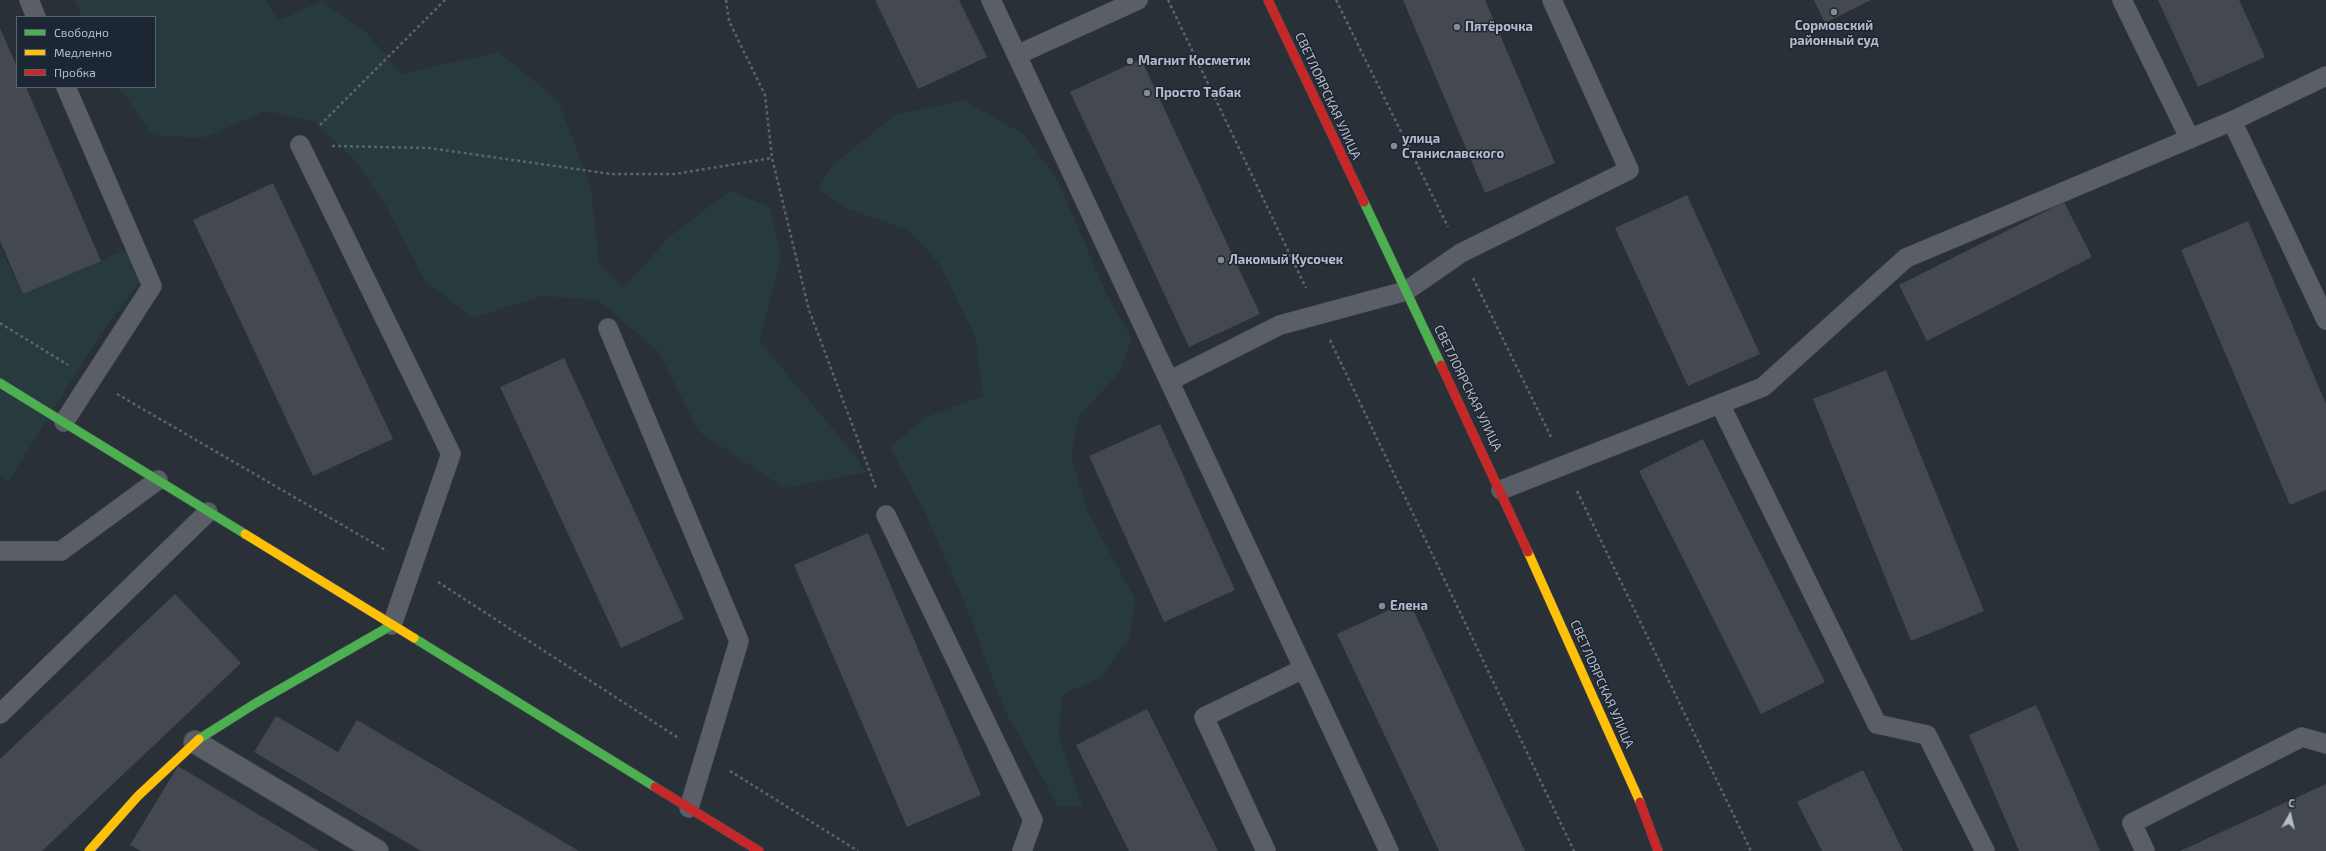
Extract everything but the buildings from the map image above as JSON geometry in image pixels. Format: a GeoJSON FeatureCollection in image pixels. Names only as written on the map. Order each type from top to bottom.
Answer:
{"type":"FeatureCollection","features":[{"type":"Feature","properties":{"kind":"street","name":"СВЕТЛОЯРСКАЯ УЛИЦА"},"geometry":{"type":"LineString","coordinates":[[1268,0],[1501,490],[1636,792]]}},
{"type":"Feature","properties":{"kind":"street"},"geometry":{"type":"LineString","coordinates":[[0,383],[759,851]]}},
{"type":"Feature","properties":{"kind":"street"},"geometry":{"type":"LineString","coordinates":[[89,851],[138,796],[195,742],[256,703],[392,624]]}},
{"type":"Feature","properties":{"kind":"street"},"geometry":{"type":"LineString","coordinates":[[195,742],[377,851]]}},
{"type":"Feature","properties":{"kind":"street"},"geometry":{"type":"LineString","coordinates":[[1636,792],[1658,851]]}},
{"type":"Feature","properties":{"kind":"street"},"geometry":{"type":"LineString","coordinates":[[1636,792],[1669,851]]}},
{"type":"Feature","properties":{"kind":"lane"},"geometry":{"type":"LineString","coordinates":[[29,0],[36,16]]}},
{"type":"Feature","properties":{"kind":"lane"},"geometry":{"type":"LineString","coordinates":[[991,0],[1389,851]]}},
{"type":"Feature","properties":{"kind":"lane"},"geometry":{"type":"LineString","coordinates":[[1017,56],[1138,0]]}},
{"type":"Feature","properties":{"kind":"lane"},"geometry":{"type":"LineString","coordinates":[[1169,381],[1280,326],[1406,291],[1461,253],[1629,170],[1552,0]]}},
{"type":"Feature","properties":{"kind":"lane"},"geometry":{"type":"LineString","coordinates":[[2122,0],[2190,139]]}},
{"type":"Feature","properties":{"kind":"lane"},"geometry":{"type":"LineString","coordinates":[[1501,490],[1763,387],[1906,258],[2232,121],[2326,76]]}},
{"type":"Feature","properties":{"kind":"lane"},"geometry":{"type":"LineString","coordinates":[[64,422],[152,286],[66,88]]}},
{"type":"Feature","properties":{"kind":"lane"},"geometry":{"type":"LineString","coordinates":[[2232,121],[2326,320]]}},
{"type":"Feature","properties":{"kind":"lane"},"geometry":{"type":"LineString","coordinates":[[300,145],[452,454],[392,624]]}},
{"type":"Feature","properties":{"kind":"lane"},"geometry":{"type":"LineString","coordinates":[[608,328],[739,641],[689,808]]}},
{"type":"Feature","properties":{"kind":"lane"},"geometry":{"type":"LineString","coordinates":[[1720,404],[1877,724],[1927,735],[1985,851]]}},
{"type":"Feature","properties":{"kind":"lane"},"geometry":{"type":"LineString","coordinates":[[0,551],[60,551],[158,480]]}},
{"type":"Feature","properties":{"kind":"lane"},"geometry":{"type":"LineString","coordinates":[[0,714],[208,512]]}},
{"type":"Feature","properties":{"kind":"lane"},"geometry":{"type":"LineString","coordinates":[[886,515],[1033,820],[1022,851]]}},
{"type":"Feature","properties":{"kind":"lane"},"geometry":{"type":"LineString","coordinates":[[1266,851],[1204,717],[1303,669]]}},
{"type":"Feature","properties":{"kind":"lane"},"geometry":{"type":"LineString","coordinates":[[2145,851],[2132,823],[2302,737],[2326,744]]}},
{"type":"Feature","properties":{"kind":"path"},"geometry":{"type":"LineString","coordinates":[[300,145],[445,0]]}},
{"type":"Feature","properties":{"kind":"path"},"geometry":{"type":"LineString","coordinates":[[726,0],[730,21],[765,95],[772,158],[809,310],[886,515]]}},
{"type":"Feature","properties":{"kind":"path"},"geometry":{"type":"LineString","coordinates":[[1168,0],[1574,851]]}},
{"type":"Feature","properties":{"kind":"path"},"geometry":{"type":"LineString","coordinates":[[1336,0],[1461,253],[1751,851]]}},
{"type":"Feature","properties":{"kind":"path"},"geometry":{"type":"LineString","coordinates":[[300,145],[429,148],[611,174],[675,174],[772,158]]}},
{"type":"Feature","properties":{"kind":"green space"},"geometry":{"type":"Polygon","coordinates":[[[74,0],[265,0],[279,20],[322,1],[366,32],[401,74],[499,52],[558,101],[591,187],[599,263],[624,287],[669,237],[730,191],[770,207],[781,258],[759,341],[835,431],[867,472],[784,488],[698,431],[658,351],[598,300],[542,296],[473,318],[425,281],[387,208],[355,160],[314,122],[266,111],[203,138],[152,135],[120,88],[156,88],[156,16],[82,16],[74,0]]]}},
{"type":"Feature","properties":{"kind":"green space"},"geometry":{"type":"Polygon","coordinates":[[[963,100],[1025,135],[1058,181],[1108,297],[1132,339],[1119,373],[1079,416],[1071,457],[1089,514],[1135,599],[1129,639],[1101,677],[1062,695],[1059,737],[1083,807],[1058,806],[1005,711],[965,603],[923,508],[890,448],[923,418],[983,396],[975,336],[940,265],[909,230],[845,208],[818,189],[831,167],[895,115],[963,100]]]}},
{"type":"Feature","properties":{"kind":"green space"},"geometry":{"type":"Polygon","coordinates":[[[0,247],[23,294],[129,248],[142,278],[97,340],[8,482],[0,477],[0,247]]]}},
{"type":"Feature","properties":{"kind":"traffic: fast"},"geometry":{"type":"LineString","coordinates":[[1364,202],[1441,365]]}},
{"type":"Feature","properties":{"kind":"traffic: fast"},"geometry":{"type":"LineString","coordinates":[[0,383],[245,534]]}},
{"type":"Feature","properties":{"kind":"traffic: fast"},"geometry":{"type":"LineString","coordinates":[[199,739],[256,703],[392,625]]}},
{"type":"Feature","properties":{"kind":"traffic: fast"},"geometry":{"type":"LineString","coordinates":[[414,638],[655,787]]}},
{"type":"Feature","properties":{"kind":"traffic: slow"},"geometry":{"type":"LineString","coordinates":[[245,534],[414,638]]}},
{"type":"Feature","properties":{"kind":"traffic: slow"},"geometry":{"type":"LineString","coordinates":[[1528,552],[1640,802]]}},
{"type":"Feature","properties":{"kind":"traffic: slow"},"geometry":{"type":"LineString","coordinates":[[89,851],[138,796],[199,739]]}},
{"type":"Feature","properties":{"kind":"traffic: jam"},"geometry":{"type":"LineString","coordinates":[[1268,0],[1364,202]]}},
{"type":"Feature","properties":{"kind":"traffic: jam"},"geometry":{"type":"LineString","coordinates":[[1441,365],[1528,552]]}},
{"type":"Feature","properties":{"kind":"traffic: jam"},"geometry":{"type":"LineString","coordinates":[[655,787],[759,851]]}},
{"type":"Feature","properties":{"kind":"traffic: jam"},"geometry":{"type":"LineString","coordinates":[[1640,802],[1658,851]]}},
{"type":"Feature","properties":{"kind":"place","name":"Сормовский районный суд"},"geometry":{"type":"Point","coordinates":[1834,12]}},
{"type":"Feature","properties":{"kind":"place","name":"Пятёрочка"},"geometry":{"type":"Point","coordinates":[1457,27]}},
{"type":"Feature","properties":{"kind":"place","name":"Магнит Косметик"},"geometry":{"type":"Point","coordinates":[1130,61]}},
{"type":"Feature","properties":{"kind":"place","name":"Просто Табак"},"geometry":{"type":"Point","coordinates":[1147,93]}},
{"type":"Feature","properties":{"kind":"place","name":"улица Станиславского"},"geometry":{"type":"Point","coordinates":[1394,146]}},
{"type":"Feature","properties":{"kind":"place","name":"Лакомый Кусочек"},"geometry":{"type":"Point","coordinates":[1221,260]}},
{"type":"Feature","properties":{"kind":"place","name":"Елена"},"geometry":{"type":"Point","coordinates":[1382,606]}}]}
